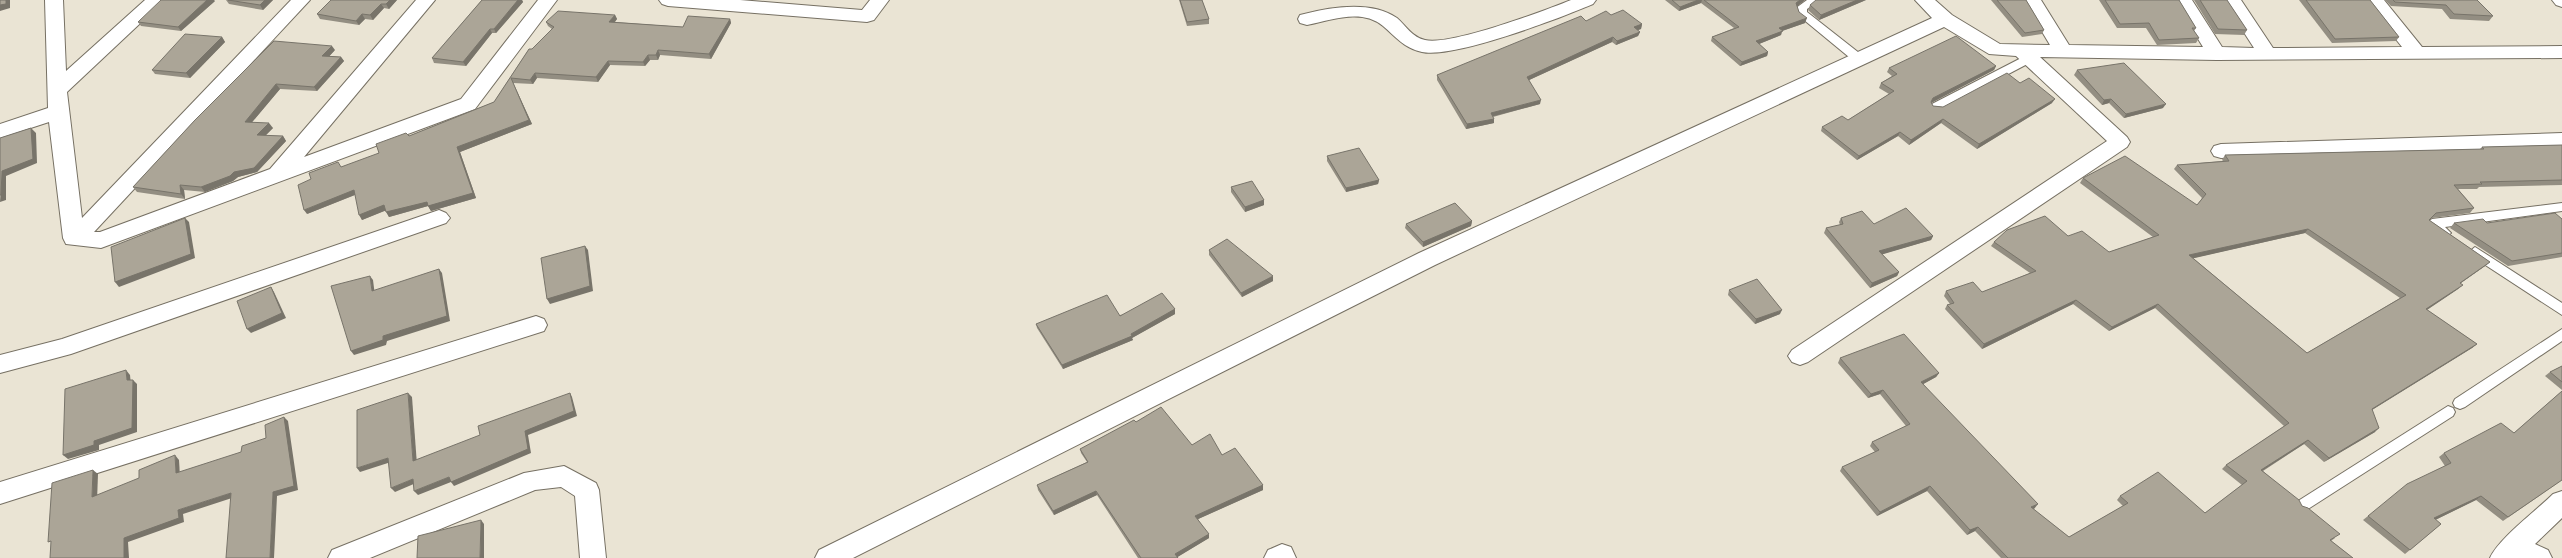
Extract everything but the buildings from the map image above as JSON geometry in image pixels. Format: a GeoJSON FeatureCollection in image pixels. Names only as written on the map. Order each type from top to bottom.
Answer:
{"type":"FeatureCollection","features":[{"type":"Feature","properties":{"kind":"street"},"geometry":{"type":"LineString","coordinates":[[54,0],[59,88],[58,112],[74,238]]}},
{"type":"Feature","properties":{"kind":"street"},"geometry":{"type":"LineString","coordinates":[[59,88],[156,0]]}},
{"type":"Feature","properties":{"kind":"street"},"geometry":{"type":"LineString","coordinates":[[74,238],[98,216],[301,0]]}},
{"type":"Feature","properties":{"kind":"street"},"geometry":{"type":"LineString","coordinates":[[278,175],[426,0]]}},
{"type":"Feature","properties":{"kind":"street"},"geometry":{"type":"LineString","coordinates":[[74,238],[101,240],[468,104],[548,0]]}},
{"type":"Feature","properties":{"kind":"street"},"geometry":{"type":"LineString","coordinates":[[668,0],[867,16],[880,0]]}},
{"type":"Feature","properties":{"kind":"street"},"geometry":{"type":"LineString","coordinates":[[1307,19],[1354,10],[1374,12],[1388,20],[1411,40],[1422,46],[1439,47],[1511,29],[1587,0]]}},
{"type":"Feature","properties":{"kind":"street"},"geometry":{"type":"LineString","coordinates":[[1924,0],[1945,19],[1996,50],[2026,55],[2064,52],[2217,54],[2562,52]]}},
{"type":"Feature","properties":{"kind":"street"},"geometry":{"type":"LineString","coordinates":[[2032,0],[2064,52]]}},
{"type":"Feature","properties":{"kind":"street"},"geometry":{"type":"LineString","coordinates":[[2184,0],[2217,54]]}},
{"type":"Feature","properties":{"kind":"street"},"geometry":{"type":"LineString","coordinates":[[2232,0],[2268,54]]}},
{"type":"Feature","properties":{"kind":"street"},"geometry":{"type":"LineString","coordinates":[[2374,0],[2417,53]]}},
{"type":"Feature","properties":{"kind":"street"},"geometry":{"type":"LineString","coordinates":[[828,558],[1427,259],[1945,19]]}},
{"type":"Feature","properties":{"kind":"street"},"geometry":{"type":"LineString","coordinates":[[1800,356],[2120,142],[2026,55]]}},
{"type":"Feature","properties":{"kind":"street"},"geometry":{"type":"LineString","coordinates":[[0,131],[58,112]]}},
{"type":"Feature","properties":{"kind":"street"},"geometry":{"type":"LineString","coordinates":[[2221,151],[2562,140]]}},
{"type":"Feature","properties":{"kind":"street"},"geometry":{"type":"LineString","coordinates":[[0,364],[63,348],[439,218]]}},
{"type":"Feature","properties":{"kind":"street"},"geometry":{"type":"LineString","coordinates":[[0,493],[536,325]]}},
{"type":"Feature","properties":{"kind":"street"},"geometry":{"type":"LineString","coordinates":[[341,558],[532,480],[564,476],[587,490],[593,558]]}},
{"type":"Feature","properties":{"kind":"street"},"geometry":{"type":"LineString","coordinates":[[2509,552],[2562,502]]}},
{"type":"Feature","properties":{"kind":"street"},"geometry":{"type":"LineString","coordinates":[[2509,552],[2539,558]]}},
{"type":"Feature","properties":{"kind":"street"},"geometry":{"type":"LineString","coordinates":[[1277,558],[1282,555],[1283,558]]}},
{"type":"Feature","properties":{"kind":"lane"},"geometry":{"type":"LineString","coordinates":[[1815,0],[1801,8],[1802,13],[1859,59]]}},
{"type":"Feature","properties":{"kind":"lane"},"geometry":{"type":"LineString","coordinates":[[1936,107],[2026,55]]}},
{"type":"Feature","properties":{"kind":"lane"},"geometry":{"type":"LineString","coordinates":[[2562,206],[2432,224],[2562,310]]}},
{"type":"Feature","properties":{"kind":"lane"},"geometry":{"type":"LineString","coordinates":[[2460,403],[2562,334]]}},
{"type":"Feature","properties":{"kind":"lane"},"geometry":{"type":"LineString","coordinates":[[2303,505],[2448,412]]}}]}
